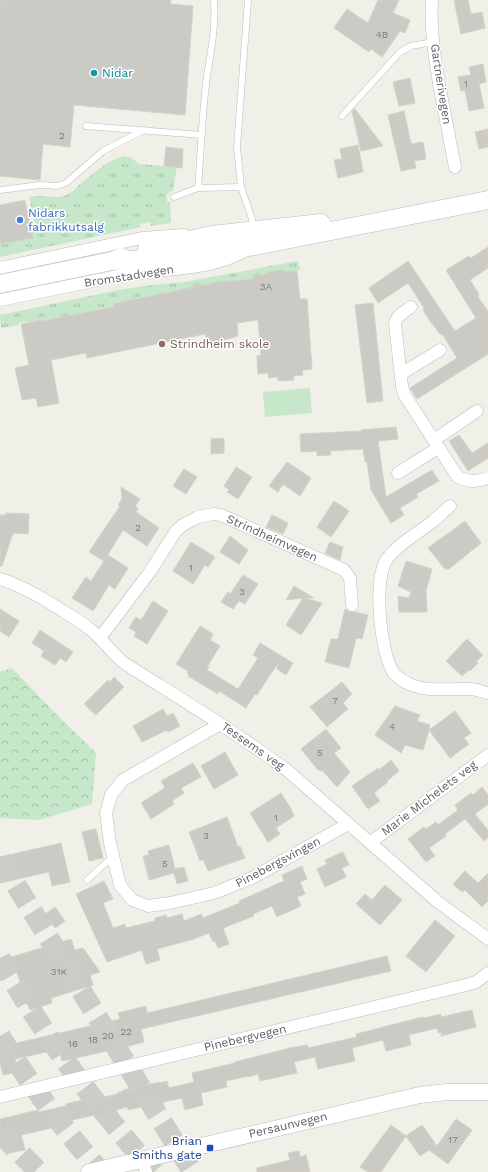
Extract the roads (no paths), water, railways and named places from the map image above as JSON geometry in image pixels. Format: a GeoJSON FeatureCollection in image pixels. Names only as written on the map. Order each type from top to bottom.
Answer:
{"type":"FeatureCollection","features":[{"type":"Feature","properties":{"kind":"main road","name":"Bromstadvegen"},"geometry":{"type":"LineString","coordinates":[[0,284],[112,261],[181,256],[318,223],[343,228],[488,200]]}},
{"type":"Feature","properties":{"kind":"main road","name":"Bromstadvegen"},"geometry":{"type":"LineString","coordinates":[[112,261],[142,250],[212,235],[254,238]]}},
{"type":"Feature","properties":{"kind":"street","name":"Gartnerivegen"},"geometry":{"type":"LineString","coordinates":[[432,0],[431,10],[436,67],[455,167]]}},
{"type":"Feature","properties":{"kind":"street","name":"Bromstadvegen"},"geometry":{"type":"LineString","coordinates":[[0,268],[142,238],[171,235],[212,235]]}},
{"type":"Feature","properties":{"kind":"street","name":"Bromstadvegen"},"geometry":{"type":"LineString","coordinates":[[0,300],[123,275],[192,267],[227,260],[254,238]]}},
{"type":"Feature","properties":{"kind":"street"},"geometry":{"type":"LineString","coordinates":[[411,307],[395,320],[400,374],[404,394],[457,476],[471,482],[488,478]]}},
{"type":"Feature","properties":{"kind":"street"},"geometry":{"type":"LineString","coordinates":[[400,374],[440,350]]}},
{"type":"Feature","properties":{"kind":"street"},"geometry":{"type":"LineString","coordinates":[[398,473],[477,411]]}},
{"type":"Feature","properties":{"kind":"street"},"geometry":{"type":"LineString","coordinates":[[450,506],[432,522],[403,542],[386,560],[380,585],[380,608],[384,646],[388,661],[394,672],[400,679],[408,684],[423,688],[441,690],[472,689],[488,693]]}},
{"type":"Feature","properties":{"kind":"street","name":"Strindheimvegen"},"geometry":{"type":"LineString","coordinates":[[100,638],[149,573],[176,531],[190,520],[206,515],[221,516],[344,570],[350,578],[352,605]]}},
{"type":"Feature","properties":{"kind":"street","name":"Tessems veg"},"geometry":{"type":"LineString","coordinates":[[0,579],[19,586],[44,599],[90,628],[124,663],[220,724],[288,771],[438,902],[488,939]]}},
{"type":"Feature","properties":{"kind":"street","name":"Pinebergsvingen"},"geometry":{"type":"LineString","coordinates":[[220,724],[123,780],[111,795],[106,813],[114,860],[120,885],[132,900],[148,906],[170,903],[214,893],[254,877],[348,824]]}},
{"type":"Feature","properties":{"kind":"street","name":"Marie Michelets veg"},"geometry":{"type":"LineString","coordinates":[[371,842],[488,754]]}},
{"type":"Feature","properties":{"kind":"street","name":"Pinebergvegen"},"geometry":{"type":"LineString","coordinates":[[0,1097],[466,985],[476,982],[488,973]]}},
{"type":"Feature","properties":{"kind":"street","name":"Persaunvegen"},"geometry":{"type":"LineString","coordinates":[[89,1172],[144,1166],[420,1095],[447,1092],[488,1092]]}},
{"type":"Feature","properties":{"kind":"lane"},"geometry":{"type":"LineString","coordinates":[[198,188],[207,76],[212,51],[216,16],[214,0]]}},
{"type":"Feature","properties":{"kind":"lane"},"geometry":{"type":"LineString","coordinates":[[248,0],[237,147],[242,187],[252,219],[254,238]]}},
{"type":"Feature","properties":{"kind":"lane"},"geometry":{"type":"LineString","coordinates":[[342,116],[400,52],[411,46],[433,42]]}},
{"type":"Feature","properties":{"kind":"lane"},"geometry":{"type":"LineString","coordinates":[[86,126],[202,135]]}},
{"type":"Feature","properties":{"kind":"lane"},"geometry":{"type":"LineString","coordinates":[[0,190],[57,186],[66,183],[103,151],[144,130]]}},
{"type":"Feature","properties":{"kind":"lane"},"geometry":{"type":"LineString","coordinates":[[174,197],[198,188],[242,187]]}},
{"type":"Feature","properties":{"kind":"lane"},"geometry":{"type":"LineString","coordinates":[[87,880],[107,862],[114,860]]}},
{"type":"Feature","properties":{"kind":"tunnel"},"geometry":{"type":"LineString","coordinates":[[0,859],[193,1172]]}},
{"type":"Feature","properties":{"kind":"tunnel"},"geometry":{"type":"LineString","coordinates":[[0,958],[34,1015],[71,1069],[132,1147],[154,1172]]}},
{"type":"Feature","properties":{"kind":"tunnel"},"geometry":{"type":"LineString","coordinates":[[0,1036],[23,1072],[48,1106],[101,1172]]}},
{"type":"Feature","properties":{"kind":"tunnel"},"geometry":{"type":"LineString","coordinates":[[0,1133],[39,1172]]}},
{"type":"Feature","properties":{"kind":"place","name":"Nidar"},"geometry":{"type":"Point","coordinates":[94,73]}},
{"type":"Feature","properties":{"kind":"place","name":"Nidars fabrikkutsalg"},"geometry":{"type":"Point","coordinates":[20,220]}},
{"type":"Feature","properties":{"kind":"place","name":"Strindheim skole"},"geometry":{"type":"Point","coordinates":[162,344]}},
{"type":"Feature","properties":{"kind":"place","name":"Brian Smiths gate"},"geometry":{"type":"Point","coordinates":[210,1148]}}]}
